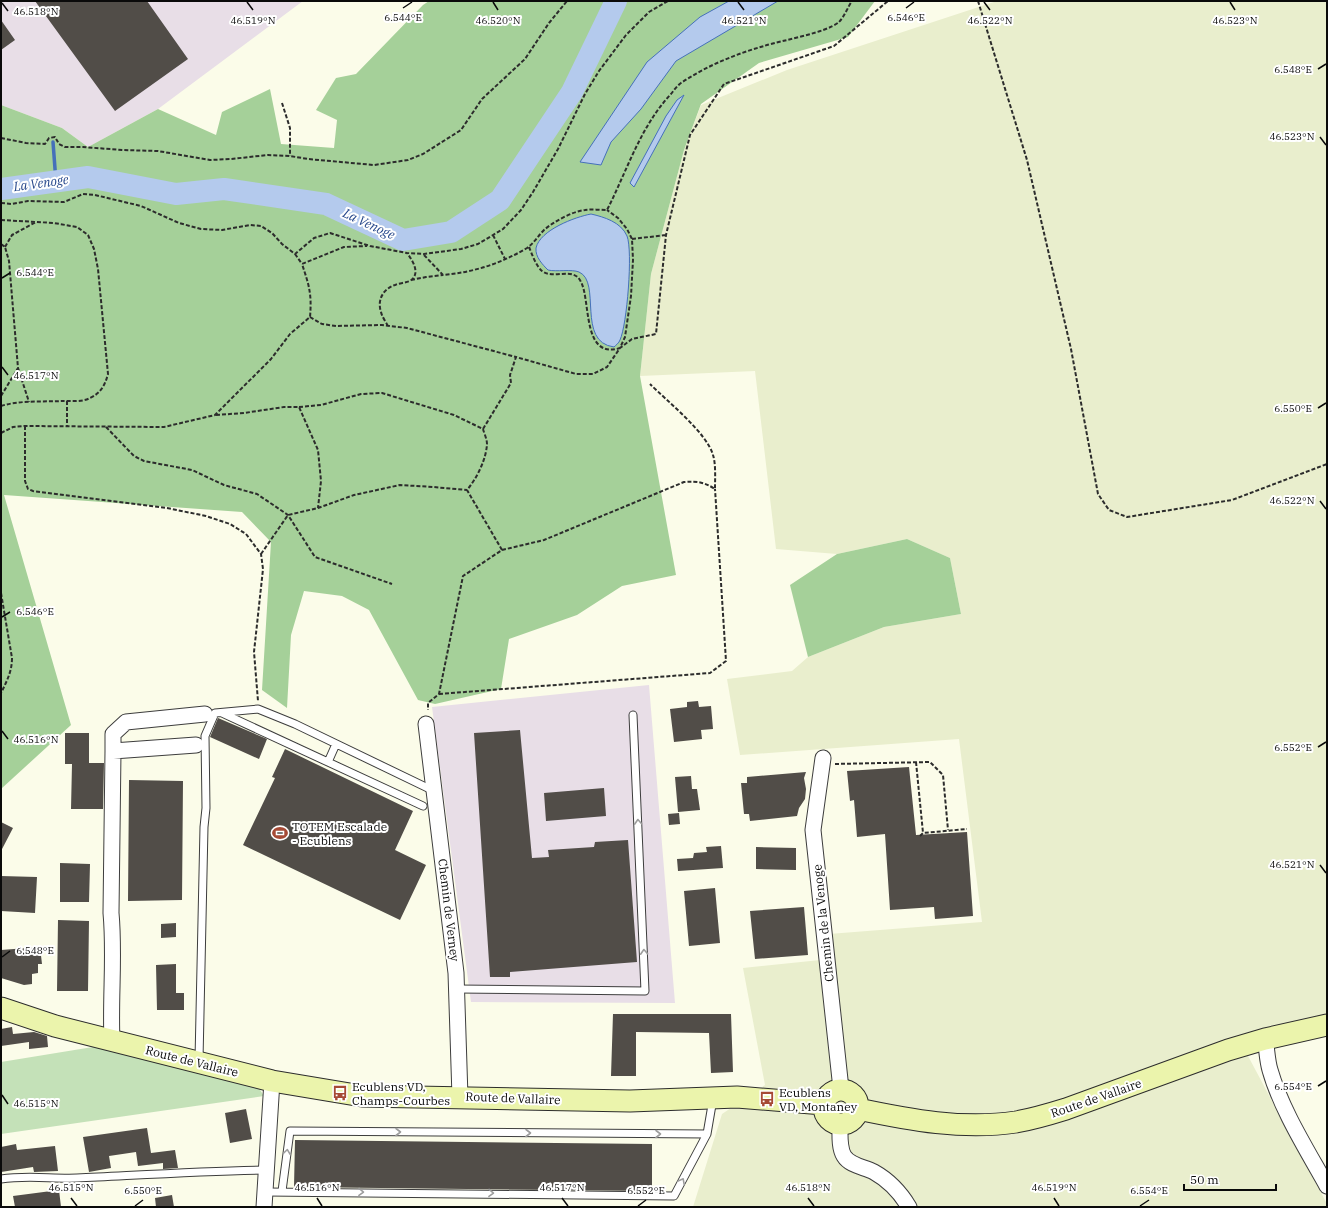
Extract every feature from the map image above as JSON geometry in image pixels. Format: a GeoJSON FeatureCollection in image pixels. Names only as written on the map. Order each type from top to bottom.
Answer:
{"type":"FeatureCollection","features":[{"type":"Feature","properties":{"kind":"street"},"geometry":{"type":"LineString","coordinates":[[112,1041],[111,1016],[114,940],[111,913],[113,734],[126,722],[205,714]]}},
{"type":"Feature","properties":{"kind":"street","name":"Chemin de Verney"},"geometry":{"type":"LineString","coordinates":[[426,724],[456,973],[460,1097]]}},
{"type":"Feature","properties":{"kind":"street"},"geometry":{"type":"LineString","coordinates":[[113,751],[196,745]]}},
{"type":"Feature","properties":{"kind":"street","name":"Chemin de la Venoge"},"geometry":{"type":"LineString","coordinates":[[822,761],[813,830],[841,1089]]}},
{"type":"Feature","properties":{"kind":"street","name":"Route de Vallaire"},"geometry":{"type":"LineString","coordinates":[[1,1008],[55,1026],[272,1081],[362,1096],[630,1100],[713,1097],[757,1098],[823,1104]]}},
{"type":"Feature","properties":{"kind":"street","name":"Route de Vallaire"},"geometry":{"type":"LineString","coordinates":[[858,1109],[944,1124],[981,1125],[1016,1122],[1042,1117],[1066,1109],[1221,1053],[1265,1039],[1327,1025]]}},
{"type":"Feature","properties":{"kind":"street"},"geometry":{"type":"LineString","coordinates":[[1265,1039],[1270,1068],[1275,1084],[1293,1124],[1327,1186]]}},
{"type":"Feature","properties":{"kind":"street"},"geometry":{"type":"LineString","coordinates":[[264,1207],[272,1081]]}},
{"type":"Feature","properties":{"kind":"street"},"geometry":{"type":"LineString","coordinates":[[841,1089],[855,1097],[858,1103],[858,1109],[852,1120],[846,1124],[840,1125],[833,1123],[826,1117],[823,1104],[831,1092],[841,1089]]}},
{"type":"Feature","properties":{"kind":"street"},"geometry":{"type":"LineString","coordinates":[[840,1125],[841,1146],[844,1156],[852,1163],[873,1172],[891,1183],[909,1207]]}},
{"type":"Feature","properties":{"kind":"lane"},"geometry":{"type":"LineString","coordinates":[[199,1063],[204,827],[206,808],[205,736],[215,713],[258,709],[295,724],[434,792]]}},
{"type":"Feature","properties":{"kind":"lane"},"geometry":{"type":"LineString","coordinates":[[221,712],[423,806]]}},
{"type":"Feature","properties":{"kind":"lane"},"geometry":{"type":"LineString","coordinates":[[457,989],[646,991],[632,715]]}},
{"type":"Feature","properties":{"kind":"lane"},"geometry":{"type":"LineString","coordinates":[[328,762],[336,744]]}},
{"type":"Feature","properties":{"kind":"lane"},"geometry":{"type":"LineString","coordinates":[[266,1192],[674,1196],[707,1134],[713,1097]]}},
{"type":"Feature","properties":{"kind":"lane"},"geometry":{"type":"LineString","coordinates":[[282,1191],[290,1131],[707,1134]]}},
{"type":"Feature","properties":{"kind":"lane"},"geometry":{"type":"LineString","coordinates":[[1,1179],[20,1176],[72,1178],[267,1170]]}},
{"type":"Feature","properties":{"kind":"path"},"geometry":{"type":"LineString","coordinates":[[1,138],[26,143],[45,144],[49,138],[55,136],[59,144],[65,147],[158,151],[210,160],[268,155],[374,165],[408,160],[423,154],[460,130],[482,99],[525,59],[566,1]]}},
{"type":"Feature","properties":{"kind":"path"},"geometry":{"type":"LineString","coordinates":[[295,254],[314,238],[330,233],[370,246],[408,253],[424,254],[461,249],[478,244],[503,229],[521,210],[558,149],[585,94],[599,71],[626,35],[649,12],[668,1]]}},
{"type":"Feature","properties":{"kind":"path"},"geometry":{"type":"LineString","coordinates":[[607,210],[631,157],[647,127],[661,104],[680,84],[719,62],[763,46],[824,30],[840,21],[852,1]]}},
{"type":"Feature","properties":{"kind":"path"},"geometry":{"type":"LineString","coordinates":[[528,247],[543,271],[550,274],[575,275],[581,280],[584,287],[590,328],[596,342],[605,349],[612,350],[620,348],[632,339],[656,334],[666,235],[690,135],[724,84],[834,46],[888,1]]}},
{"type":"Feature","properties":{"kind":"path"},"geometry":{"type":"LineString","coordinates":[[978,1],[1027,160],[1072,349],[1098,494],[1109,510],[1127,517],[1232,500],[1327,464]]}},
{"type":"Feature","properties":{"kind":"path"},"geometry":{"type":"LineString","coordinates":[[282,103],[290,128],[290,156]]}},
{"type":"Feature","properties":{"kind":"path"},"geometry":{"type":"LineString","coordinates":[[1,203],[12,204],[28,201],[64,202],[83,194],[95,195],[141,206],[179,223],[201,229],[222,230],[250,225],[261,226],[272,233],[282,244],[295,254],[302,264],[309,283],[312,300],[310,317],[290,334],[270,359],[215,415]]}},
{"type":"Feature","properties":{"kind":"path"},"geometry":{"type":"LineString","coordinates":[[310,317],[322,324],[329,325],[388,326],[407,328],[576,374],[593,374],[606,367],[620,348],[625,337],[633,260],[632,240],[627,228],[618,218],[607,210],[584,210],[553,223],[528,247],[505,259],[474,271],[426,277],[395,284],[384,291],[379,300],[381,312],[388,326]]}},
{"type":"Feature","properties":{"kind":"path"},"geometry":{"type":"LineString","coordinates":[[1,220],[54,223],[77,227],[88,235],[94,249],[98,269],[108,374],[105,385],[89,399],[29,402],[1,406]]}},
{"type":"Feature","properties":{"kind":"path"},"geometry":{"type":"LineString","coordinates":[[5,247],[12,234],[36,222]]}},
{"type":"Feature","properties":{"kind":"path"},"geometry":{"type":"LineString","coordinates":[[494,235],[505,259]]}},
{"type":"Feature","properties":{"kind":"path"},"geometry":{"type":"LineString","coordinates":[[632,240],[666,235]]}},
{"type":"Feature","properties":{"kind":"path"},"geometry":{"type":"LineString","coordinates":[[1,244],[5,247],[9,261],[18,368],[29,402]]}},
{"type":"Feature","properties":{"kind":"path"},"geometry":{"type":"LineString","coordinates":[[302,264],[344,247],[370,246]]}},
{"type":"Feature","properties":{"kind":"path"},"geometry":{"type":"LineString","coordinates":[[408,253],[414,263],[415,272],[414,277],[410,280]]}},
{"type":"Feature","properties":{"kind":"path"},"geometry":{"type":"LineString","coordinates":[[424,254],[443,276]]}},
{"type":"Feature","properties":{"kind":"path"},"geometry":{"type":"LineString","coordinates":[[482,429],[511,383],[510,375],[516,357]]}},
{"type":"Feature","properties":{"kind":"path"},"geometry":{"type":"LineString","coordinates":[[1,396],[18,368]]}},
{"type":"Feature","properties":{"kind":"path"},"geometry":{"type":"LineString","coordinates":[[426,724],[428,703],[439,694],[710,673],[726,661],[714,455],[697,429],[650,384]]}},
{"type":"Feature","properties":{"kind":"path"},"geometry":{"type":"LineString","coordinates":[[1,433],[13,427],[25,426],[106,428],[116,426],[164,427],[215,415],[244,413],[284,407],[321,406],[362,394],[382,393],[454,415],[482,429],[487,443],[483,461],[475,481],[467,490]]}},
{"type":"Feature","properties":{"kind":"path"},"geometry":{"type":"LineString","coordinates":[[67,401],[67,426]]}},
{"type":"Feature","properties":{"kind":"path"},"geometry":{"type":"LineString","coordinates":[[299,407],[318,450],[321,481],[318,508]]}},
{"type":"Feature","properties":{"kind":"path"},"geometry":{"type":"LineString","coordinates":[[25,426],[24,481],[28,488],[33,491],[167,508],[206,516],[230,524],[246,534],[261,554],[263,569],[254,652],[258,709]]}},
{"type":"Feature","properties":{"kind":"path"},"geometry":{"type":"LineString","coordinates":[[106,428],[134,456],[144,461],[192,470],[224,485],[256,494],[288,515],[315,557],[392,584]]}},
{"type":"Feature","properties":{"kind":"path"},"geometry":{"type":"LineString","coordinates":[[439,694],[463,576],[502,550],[544,540],[684,482],[698,481],[715,489]]}},
{"type":"Feature","properties":{"kind":"path"},"geometry":{"type":"LineString","coordinates":[[261,554],[288,515],[318,508],[354,495],[400,486],[467,490]]}},
{"type":"Feature","properties":{"kind":"path"},"geometry":{"type":"LineString","coordinates":[[467,490],[502,550]]}},
{"type":"Feature","properties":{"kind":"path"},"geometry":{"type":"LineString","coordinates":[[1,594],[12,658],[12,668],[1,693]]}},
{"type":"Feature","properties":{"kind":"path"},"geometry":{"type":"LineString","coordinates":[[822,761],[930,762],[943,775],[948,830]]}},
{"type":"Feature","properties":{"kind":"path"},"geometry":{"type":"LineString","coordinates":[[916,762],[923,833]]}},
{"type":"Feature","properties":{"kind":"path"},"geometry":{"type":"LineString","coordinates":[[920,836],[923,833],[967,829]]}},
{"type":"Feature","properties":{"kind":"shaded area"},"geometry":{"type":"Polygon","coordinates":[[[1,1],[303,1],[158,109],[88,147],[62,128],[1,105],[1,1]]]}},
{"type":"Feature","properties":{"kind":"shaded area"},"geometry":{"type":"Polygon","coordinates":[[[649,685],[675,1003],[471,1002],[432,707],[649,685]]]}},
{"type":"Feature","properties":{"kind":"green space"},"geometry":{"type":"Polygon","coordinates":[[[429,1],[875,1],[848,37],[759,63],[701,104],[684,150],[651,274],[640,376],[676,575],[622,586],[577,615],[509,639],[501,689],[435,704],[418,700],[369,610],[342,596],[304,591],[291,635],[287,708],[262,690],[271,542],[242,512],[4,495],[71,725],[1,789],[1,105],[62,128],[88,147],[158,109],[216,135],[222,112],[270,89],[281,144],[334,148],[337,120],[316,110],[336,78],[356,74],[423,5],[429,1]]]}},
{"type":"Feature","properties":{"kind":"green space"},"geometry":{"type":"Polygon","coordinates":[[[997,1],[1327,1],[1327,1016],[1239,1039],[1327,1204],[1327,1207],[693,1207],[722,1114],[765,1085],[743,968],[830,959],[829,934],[982,922],[959,739],[740,755],[727,679],[792,671],[808,657],[884,627],[961,614],[950,558],[907,539],[837,554],[776,549],[755,371],[640,376],[651,274],[684,150],[701,105],[787,70],[997,1]]]}},
{"type":"Feature","properties":{"kind":"green space"},"geometry":{"type":"Polygon","coordinates":[[[907,539],[950,558],[961,614],[884,627],[808,657],[790,585],[837,554],[907,539]]]}},
{"type":"Feature","properties":{"kind":"green space"},"geometry":{"type":"Polygon","coordinates":[[[99,1046],[257,1085],[264,1096],[1,1134],[1,1062],[99,1046]]]}},
{"type":"Feature","properties":{"kind":"water"},"geometry":{"type":"Polygon","coordinates":[[[729,1],[778,1],[676,61],[641,109],[611,142],[601,165],[580,162],[647,62],[700,17],[729,1]]]}},
{"type":"Feature","properties":{"kind":"water"},"geometry":{"type":"Polygon","coordinates":[[[684,95],[634,187],[630,183],[666,116],[677,100],[684,95]]]}},
{"type":"Feature","properties":{"kind":"water"},"geometry":{"type":"Polygon","coordinates":[[[591,214],[612,221],[621,227],[627,236],[629,244],[629,272],[625,320],[620,340],[614,347],[603,343],[596,335],[592,324],[589,287],[586,278],[576,271],[548,270],[540,260],[536,251],[539,241],[551,230],[568,221],[591,214]]]}},
{"type":"Feature","properties":{"kind":"building"},"geometry":{"type":"Polygon","coordinates":[[[35,1],[147,1],[188,59],[115,111],[35,1]]]}},
{"type":"Feature","properties":{"kind":"building"},"geometry":{"type":"Polygon","coordinates":[[[1,20],[15,40],[1,50],[1,20]]]}},
{"type":"Feature","properties":{"kind":"building"},"geometry":{"type":"Polygon","coordinates":[[[698,701],[699,707],[711,706],[713,729],[701,730],[702,739],[674,742],[670,709],[687,707],[687,702],[698,701]]]}},
{"type":"Feature","properties":{"kind":"building"},"geometry":{"type":"Polygon","coordinates":[[[218,718],[267,739],[259,759],[210,737],[218,718]]]}},
{"type":"Feature","properties":{"kind":"building"},"geometry":{"type":"Polygon","coordinates":[[[520,730],[532,858],[549,857],[548,850],[594,847],[595,842],[628,840],[637,962],[510,972],[510,977],[490,977],[474,733],[520,730]]]}},
{"type":"Feature","properties":{"kind":"building"},"geometry":{"type":"Polygon","coordinates":[[[65,733],[89,733],[89,763],[104,763],[103,809],[71,809],[72,764],[65,764],[65,733]]]}},
{"type":"Feature","properties":{"kind":"building"},"geometry":{"type":"Polygon","coordinates":[[[285,749],[413,811],[395,850],[426,865],[400,920],[243,845],[275,778],[272,777],[285,749]]]}},
{"type":"Feature","properties":{"kind":"building"},"geometry":{"type":"Polygon","coordinates":[[[909,767],[916,835],[967,832],[973,916],[935,919],[934,907],[890,910],[885,834],[857,837],[854,800],[850,801],[847,771],[909,767]]]}},
{"type":"Feature","properties":{"kind":"building"},"geometry":{"type":"Polygon","coordinates":[[[806,772],[804,778],[806,789],[805,799],[799,808],[797,816],[750,821],[749,814],[744,814],[741,783],[747,783],[747,777],[806,772]]]}},
{"type":"Feature","properties":{"kind":"building"},"geometry":{"type":"Polygon","coordinates":[[[691,776],[692,789],[697,789],[700,810],[678,812],[675,777],[691,776]]]}},
{"type":"Feature","properties":{"kind":"building"},"geometry":{"type":"Polygon","coordinates":[[[129,780],[183,781],[182,900],[128,901],[129,780]]]}},
{"type":"Feature","properties":{"kind":"building"},"geometry":{"type":"Polygon","coordinates":[[[604,788],[606,816],[546,821],[544,793],[604,788]]]}},
{"type":"Feature","properties":{"kind":"building"},"geometry":{"type":"Polygon","coordinates":[[[679,813],[680,824],[669,825],[668,814],[679,813]]]}},
{"type":"Feature","properties":{"kind":"building"},"geometry":{"type":"Polygon","coordinates":[[[1,822],[13,828],[1,851],[1,822]]]}},
{"type":"Feature","properties":{"kind":"building"},"geometry":{"type":"Polygon","coordinates":[[[721,846],[723,868],[678,871],[677,859],[693,858],[694,853],[707,852],[706,847],[721,846]]]}},
{"type":"Feature","properties":{"kind":"building"},"geometry":{"type":"Polygon","coordinates":[[[756,847],[796,848],[796,870],[756,869],[756,847]]]}},
{"type":"Feature","properties":{"kind":"building"},"geometry":{"type":"Polygon","coordinates":[[[60,863],[90,864],[89,902],[60,902],[60,863]]]}},
{"type":"Feature","properties":{"kind":"building"},"geometry":{"type":"Polygon","coordinates":[[[1,876],[37,877],[35,913],[1,911],[1,876]]]}},
{"type":"Feature","properties":{"kind":"building"},"geometry":{"type":"Polygon","coordinates":[[[715,888],[720,943],[689,946],[684,891],[715,888]]]}},
{"type":"Feature","properties":{"kind":"building"},"geometry":{"type":"Polygon","coordinates":[[[804,907],[808,955],[755,959],[750,911],[804,907]]]}},
{"type":"Feature","properties":{"kind":"building"},"geometry":{"type":"Polygon","coordinates":[[[58,920],[89,921],[88,991],[57,991],[58,920]]]}},
{"type":"Feature","properties":{"kind":"building"},"geometry":{"type":"Polygon","coordinates":[[[176,923],[176,937],[161,938],[161,924],[176,923]]]}},
{"type":"Feature","properties":{"kind":"building"},"geometry":{"type":"Polygon","coordinates":[[[40,947],[42,964],[38,964],[38,973],[32,974],[32,984],[24,985],[1,978],[1,950],[40,947]]]}},
{"type":"Feature","properties":{"kind":"building"},"geometry":{"type":"Polygon","coordinates":[[[176,964],[176,993],[184,993],[184,1010],[157,1010],[156,965],[176,964]]]}},
{"type":"Feature","properties":{"kind":"building"},"geometry":{"type":"Polygon","coordinates":[[[613,1014],[731,1014],[733,1072],[711,1073],[709,1033],[636,1032],[636,1076],[611,1076],[613,1014]]]}},
{"type":"Feature","properties":{"kind":"building"},"geometry":{"type":"Polygon","coordinates":[[[12,1027],[13,1034],[34,1032],[47,1036],[48,1047],[29,1049],[29,1042],[1,1046],[1,1029],[12,1027]]]}},
{"type":"Feature","properties":{"kind":"building"},"geometry":{"type":"Polygon","coordinates":[[[246,1109],[252,1139],[230,1143],[225,1113],[246,1109]]]}},
{"type":"Feature","properties":{"kind":"building"},"geometry":{"type":"Polygon","coordinates":[[[147,1128],[151,1153],[175,1150],[178,1168],[163,1169],[163,1163],[138,1166],[136,1152],[109,1156],[111,1168],[89,1172],[83,1137],[147,1128]]]}},
{"type":"Feature","properties":{"kind":"building"},"geometry":{"type":"Polygon","coordinates":[[[295,1140],[652,1144],[652,1191],[294,1187],[295,1140]]]}},
{"type":"Feature","properties":{"kind":"building"},"geometry":{"type":"Polygon","coordinates":[[[16,1144],[17,1150],[55,1146],[58,1171],[34,1172],[33,1167],[1,1172],[1,1147],[16,1144]]]}},
{"type":"Feature","properties":{"kind":"building"},"geometry":{"type":"Polygon","coordinates":[[[59,1190],[61,1207],[15,1207],[13,1196],[59,1190]]]}},
{"type":"Feature","properties":{"kind":"building"},"geometry":{"type":"Polygon","coordinates":[[[172,1195],[174,1207],[156,1207],[155,1198],[172,1195]]]}},
{"type":"Feature","properties":{"kind":"waterway","name":"La Venoge"},"geometry":{"type":"LineString","coordinates":[[1,189],[88,177],[176,194],[224,189],[326,204],[403,240],[451,232],[500,200],[572,92],[616,1]]}},
{"type":"Feature","properties":{"kind":"waterway"},"geometry":{"type":"LineString","coordinates":[[53,142],[56,182]]}},
{"type":"Feature","properties":{"kind":"place","name":"TOTEM Escalade - Ecublens"},"geometry":{"type":"Point","coordinates":[280,833]}},
{"type":"Feature","properties":{"kind":"place","name":"Ecublens VD, Champs-Courbes"},"geometry":{"type":"Point","coordinates":[340,1093]}},
{"type":"Feature","properties":{"kind":"place","name":"Ecublens VD, Montaney"},"geometry":{"type":"Point","coordinates":[767,1099]}}]}
